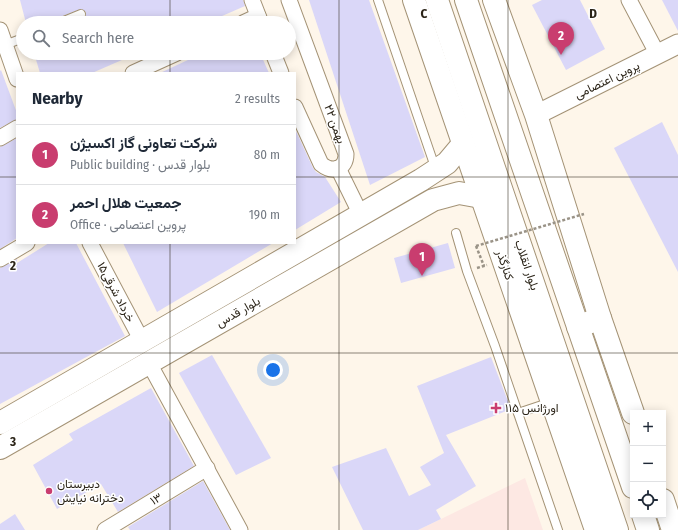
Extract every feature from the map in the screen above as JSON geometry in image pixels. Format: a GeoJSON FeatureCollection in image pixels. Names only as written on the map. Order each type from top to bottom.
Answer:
{"type":"FeatureCollection","features":[{"type":"Feature","properties":{"kind":"main road","name":"کنارگذر"},"geometry":{"type":"LineString","coordinates":[[414,0],[481,197],[541,339],[552,402],[596,530]]}},
{"type":"Feature","properties":{"kind":"main road","name":"بلوار انقلاب"},"geometry":{"type":"LineString","coordinates":[[437,0],[541,339],[617,530]]}},
{"type":"Feature","properties":{"kind":"main road"},"geometry":{"type":"LineString","coordinates":[[466,0],[631,482]]}},
{"type":"Feature","properties":{"kind":"main road"},"geometry":{"type":"LineString","coordinates":[[494,0],[536,115],[600,318],[632,410]]}},
{"type":"Feature","properties":{"kind":"main road","name":"بلوار قدس"},"geometry":{"type":"LineString","coordinates":[[0,423],[421,180],[447,163],[463,144]]}},
{"type":"Feature","properties":{"kind":"main road","name":"بلوار قدس"},"geometry":{"type":"LineString","coordinates":[[0,448],[433,200],[459,193],[481,197]]}},
{"type":"Feature","properties":{"kind":"main road"},"geometry":{"type":"LineString","coordinates":[[362,214],[372,235]]}},
{"type":"Feature","properties":{"kind":"main road"},"geometry":{"type":"LineString","coordinates":[[578,327],[600,318]]}},
{"type":"Feature","properties":{"kind":"main road"},"geometry":{"type":"LineString","coordinates":[[666,508],[674,530]]}},
{"type":"Feature","properties":{"kind":"main road"},"geometry":{"type":"LineString","coordinates":[[643,518],[648,530]]}},
{"type":"Feature","properties":{"kind":"street"},"geometry":{"type":"LineString","coordinates":[[252,0],[259,16]]}},
{"type":"Feature","properties":{"kind":"street","name":"۲۲ بهمن"},"geometry":{"type":"LineString","coordinates":[[289,0],[295,16]]}},
{"type":"Feature","properties":{"kind":"street"},"geometry":{"type":"LineString","coordinates":[[629,0],[658,55]]}},
{"type":"Feature","properties":{"kind":"street","name":"۲۲ بهمن"},"geometry":{"type":"LineString","coordinates":[[296,19],[346,154],[346,161],[338,168]]}},
{"type":"Feature","properties":{"kind":"street"},"geometry":{"type":"LineString","coordinates":[[0,30],[16,76]]}},
{"type":"Feature","properties":{"kind":"street","name":"پروین اعتصامی"},"geometry":{"type":"LineString","coordinates":[[536,115],[678,44]]}},
{"type":"Feature","properties":{"kind":"street"},"geometry":{"type":"LineString","coordinates":[[136,72],[162,60]]}},
{"type":"Feature","properties":{"kind":"street"},"geometry":{"type":"LineString","coordinates":[[276,60],[281,72]]}},
{"type":"Feature","properties":{"kind":"street"},"geometry":{"type":"LineString","coordinates":[[296,112],[321,164],[330,169],[338,168],[362,214]]}},
{"type":"Feature","properties":{"kind":"street"},"geometry":{"type":"LineString","coordinates":[[0,138],[16,129]]}},
{"type":"Feature","properties":{"kind":"street"},"geometry":{"type":"LineString","coordinates":[[0,259],[25,244]]}},
{"type":"Feature","properties":{"kind":"street","name":"۱۵خرداد شرقی"},"geometry":{"type":"LineString","coordinates":[[91,244],[142,341]]}},
{"type":"Feature","properties":{"kind":"street"},"geometry":{"type":"LineString","coordinates":[[149,363],[240,530]]}},
{"type":"Feature","properties":{"kind":"street","name":"۱۳"},"geometry":{"type":"LineString","coordinates":[[104,530],[207,468]]}},
{"type":"Feature","properties":{"kind":"lane"},"geometry":{"type":"LineString","coordinates":[[378,0],[436,170]]}},
{"type":"Feature","properties":{"kind":"lane"},"geometry":{"type":"LineString","coordinates":[[76,16],[81,14]]}},
{"type":"Feature","properties":{"kind":"lane"},"geometry":{"type":"LineString","coordinates":[[5,45],[16,41]]}},
{"type":"Feature","properties":{"kind":"lane"},"geometry":{"type":"LineString","coordinates":[[456,233],[467,271],[496,346],[558,530]]}},
{"type":"Feature","properties":{"kind":"lane"},"geometry":{"type":"LineString","coordinates":[[518,413],[552,402]]}},
{"type":"Feature","properties":{"kind":"path"},"geometry":{"type":"LineString","coordinates":[[484,266],[476,246],[584,214]]}},
{"type":"Feature","properties":{"kind":"shaded area"},"geometry":{"type":"Polygon","coordinates":[[[525,478],[543,530],[418,530],[441,519],[525,478]]]}},
{"type":"Feature","properties":{"kind":"building"},"geometry":{"type":"Polygon","coordinates":[[[20,0],[243,0],[245,6],[222,16],[86,16],[86,12],[81,9],[62,16],[24,16],[20,0]]]}},
{"type":"Feature","properties":{"kind":"building"},"geometry":{"type":"Polygon","coordinates":[[[309,0],[369,0],[425,157],[370,185],[309,0]]]}},
{"type":"Feature","properties":{"kind":"building"},"geometry":{"type":"Polygon","coordinates":[[[542,0],[580,0],[605,49],[566,70],[532,5],[542,0]]]}},
{"type":"Feature","properties":{"kind":"building"},"geometry":{"type":"Polygon","coordinates":[[[662,0],[678,0],[678,31],[662,0]]]}},
{"type":"Feature","properties":{"kind":"building"},"geometry":{"type":"Polygon","coordinates":[[[36,60],[122,60],[94,72],[40,72],[36,60]]]}},
{"type":"Feature","properties":{"kind":"building"},"geometry":{"type":"Polygon","coordinates":[[[188,60],[263,60],[269,72],[162,72],[188,60]]]}},
{"type":"Feature","properties":{"kind":"building"},"geometry":{"type":"Polygon","coordinates":[[[1,70],[16,110],[16,120],[0,128],[1,70]]]}},
{"type":"Feature","properties":{"kind":"building"},"geometry":{"type":"Polygon","coordinates":[[[662,122],[678,155],[678,272],[614,148],[662,122]]]}},
{"type":"Feature","properties":{"kind":"building"},"geometry":{"type":"Polygon","coordinates":[[[296,131],[313,168],[316,172],[325,177],[341,202],[296,229],[296,131]]]}},
{"type":"Feature","properties":{"kind":"building"},"geometry":{"type":"Polygon","coordinates":[[[16,139],[16,239],[0,249],[0,147],[16,139]]]}},
{"type":"Feature","properties":{"kind":"building"},"geometry":{"type":"Polygon","coordinates":[[[448,243],[455,268],[401,283],[394,258],[448,243]]]}},
{"type":"Feature","properties":{"kind":"building"},"geometry":{"type":"Polygon","coordinates":[[[47,244],[77,244],[125,336],[0,404],[0,268],[17,259],[17,263],[47,244]]]}},
{"type":"Feature","properties":{"kind":"building"},"geometry":{"type":"Polygon","coordinates":[[[123,244],[271,244],[157,312],[123,244]]]}},
{"type":"Feature","properties":{"kind":"building"},"geometry":{"type":"Polygon","coordinates":[[[212,355],[271,458],[236,475],[179,373],[212,355]]]}},
{"type":"Feature","properties":{"kind":"building"},"geometry":{"type":"Polygon","coordinates":[[[491,357],[511,409],[446,435],[476,486],[436,510],[441,519],[418,530],[363,530],[332,467],[386,448],[409,496],[431,485],[420,467],[444,453],[417,386],[491,357]]]}},
{"type":"Feature","properties":{"kind":"building"},"geometry":{"type":"Polygon","coordinates":[[[151,388],[194,466],[118,512],[101,484],[57,509],[33,465],[73,440],[69,434],[151,388]]]}},
{"type":"Feature","properties":{"kind":"building"},"geometry":{"type":"Polygon","coordinates":[[[203,481],[230,530],[130,530],[128,527],[203,481]]]}},
{"type":"Feature","properties":{"kind":"building"},"geometry":{"type":"Polygon","coordinates":[[[15,514],[25,530],[0,530],[0,524],[15,514]]]}},
{"type":"Feature","properties":{"kind":"place","name":"جمعیت هلال احمر"},"geometry":{"type":"Point","coordinates":[561,55]}},
{"type":"Feature","properties":{"kind":"place","name":"شرکت تعاونی گاز اکسیژن"},"geometry":{"type":"Point","coordinates":[422,276]}},
{"type":"Feature","properties":{"kind":"place","name":"اورژانس ۱۱۵"},"geometry":{"type":"Point","coordinates":[496,408]}},
{"type":"Feature","properties":{"kind":"place","name":"دبیرستان دخترانه نیایش"},"geometry":{"type":"Point","coordinates":[49,491]}}]}
